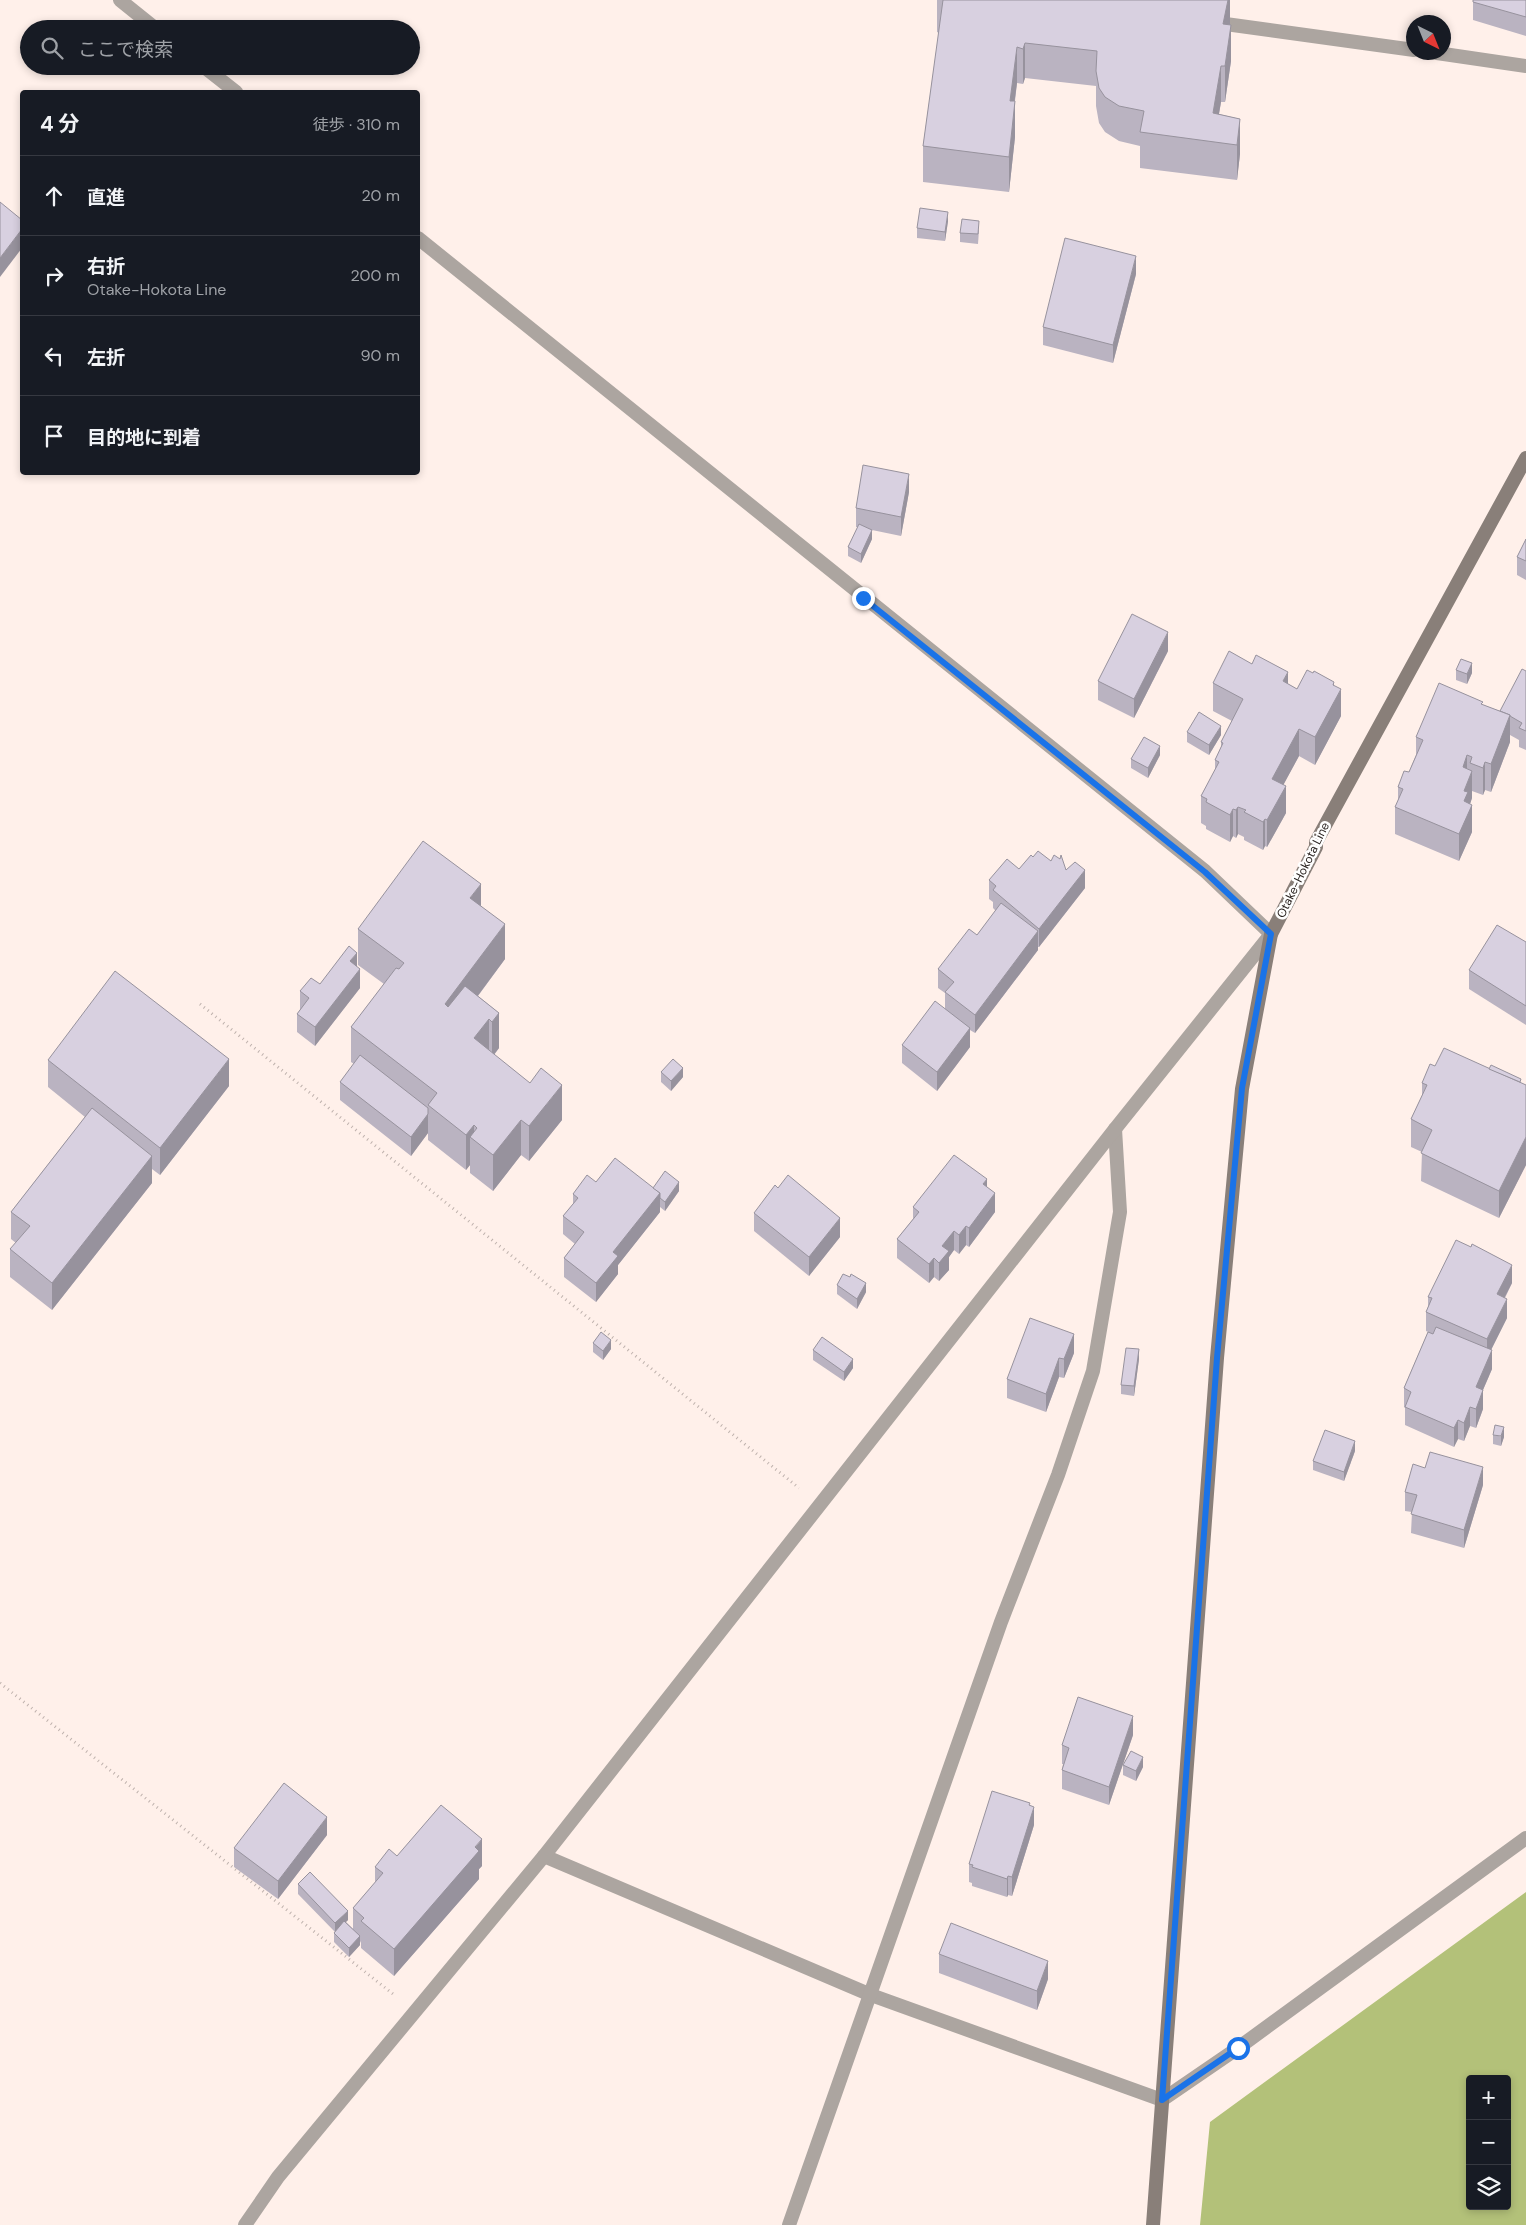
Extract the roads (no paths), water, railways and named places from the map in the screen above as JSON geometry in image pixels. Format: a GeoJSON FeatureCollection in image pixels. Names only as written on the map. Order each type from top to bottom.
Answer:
{"type":"FeatureCollection","features":[{"type":"Feature","properties":{"kind":"main road","name":"Otake-Hokota Line"},"geometry":{"type":"LineString","coordinates":[[1153,2225],[1218,1348],[1242,1088],[1271,934],[1316,847],[1316,842],[1526,458]]}},
{"type":"Feature","properties":{"kind":"street"},"geometry":{"type":"LineString","coordinates":[[120,0],[145,20]]}},
{"type":"Feature","properties":{"kind":"street"},"geometry":{"type":"LineString","coordinates":[[1196,20],[1406,49]]}},
{"type":"Feature","properties":{"kind":"street"},"geometry":{"type":"LineString","coordinates":[[1451,55],[1526,66]]}},
{"type":"Feature","properties":{"kind":"street"},"geometry":{"type":"LineString","coordinates":[[214,75],[233,90]]}},
{"type":"Feature","properties":{"kind":"street"},"geometry":{"type":"LineString","coordinates":[[245,2225],[278,2177],[544,1856],[1115,1129],[1271,934],[1190,859],[420,240]]}},
{"type":"Feature","properties":{"kind":"street"},"geometry":{"type":"LineString","coordinates":[[789,2225],[1001,1622],[1058,1475],[1093,1371],[1120,1212],[1115,1129]]}},
{"type":"Feature","properties":{"kind":"street"},"geometry":{"type":"LineString","coordinates":[[544,1856],[871,1995],[1162,2100],[1238,2048],[1526,1838]]}}]}
